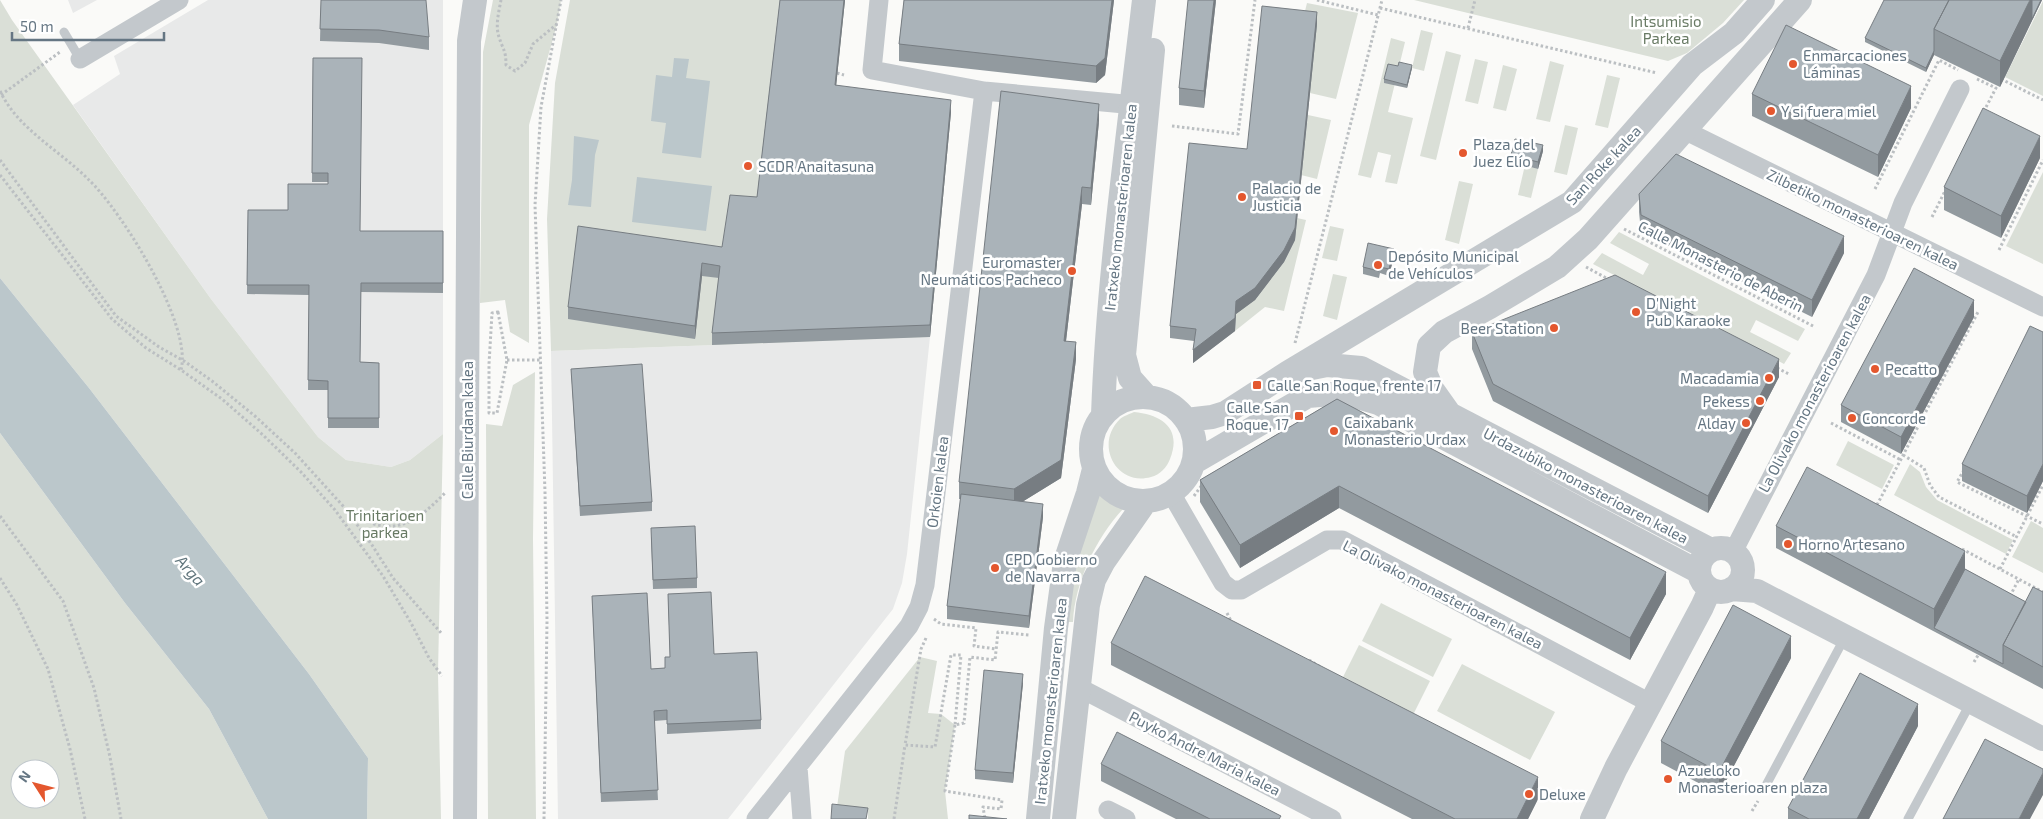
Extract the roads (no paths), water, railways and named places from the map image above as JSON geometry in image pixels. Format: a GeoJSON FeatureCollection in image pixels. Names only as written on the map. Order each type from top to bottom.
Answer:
{"type":"FeatureCollection","features":[{"type":"Feature","properties":{"kind":"street"},"geometry":{"type":"LineString","coordinates":[[80,59],[179,0]]}},
{"type":"Feature","properties":{"kind":"street","name":"Calle Biurdana kalea"},"geometry":{"type":"LineString","coordinates":[[463,0],[469,41]]}},
{"type":"Feature","properties":{"kind":"street","name":"Calle Biurdana kalea"},"geometry":{"type":"LineString","coordinates":[[465,819],[469,41],[475,0]]}},
{"type":"Feature","properties":{"kind":"street"},"geometry":{"type":"LineString","coordinates":[[879,0],[872,70],[984,91],[1140,105]]}},
{"type":"Feature","properties":{"kind":"street","name":"Iratxeko monasterioaren kalea"},"geometry":{"type":"LineString","coordinates":[[1144,0],[1140,105],[1124,355],[1130,378],[1147,397]]}},
{"type":"Feature","properties":{"kind":"street","name":"Iratxeko monasterioaren kalea"},"geometry":{"type":"LineString","coordinates":[[1103,415],[1106,340],[1157,0]]}},
{"type":"Feature","properties":{"kind":"street","name":"San Roke kalea"},"geometry":{"type":"LineString","coordinates":[[1290,362],[1572,202],[1692,65],[1734,33],[1762,0]]}},
{"type":"Feature","properties":{"kind":"street"},"geometry":{"type":"LineString","coordinates":[[1449,413],[1432,389],[1425,372],[1429,346],[1444,332],[1557,267],[1588,239],[1800,0]]}},
{"type":"Feature","properties":{"kind":"street","name":"La Olivako monasterioaren kalea"},"geometry":{"type":"LineString","coordinates":[[1592,819],[1650,703],[1876,275],[1890,233],[1960,89]]}},
{"type":"Feature","properties":{"kind":"street","name":"Orkoien kalea"},"geometry":{"type":"LineString","coordinates":[[756,819],[909,626],[919,607],[925,585],[984,91]]}},
{"type":"Feature","properties":{"kind":"street","name":"Zilbetiko monasterioaren kalea"},"geometry":{"type":"LineString","coordinates":[[1684,130],[2043,307]]}},
{"type":"Feature","properties":{"kind":"street","name":"Urdazubiko monasterioaren kalea"},"geometry":{"type":"LineString","coordinates":[[1186,420],[1212,417],[1225,413],[1290,362],[1361,368],[1449,413],[1758,591],[2043,739]]}},
{"type":"Feature","properties":{"kind":"street","name":"Urdazubiko monasterioaren kalea"},"geometry":{"type":"LineString","coordinates":[[1193,464],[1308,396],[1344,393],[1378,403],[1721,570]]}},
{"type":"Feature","properties":{"kind":"street"},"geometry":{"type":"LineString","coordinates":[[1147,397],[1162,400],[1176,408],[1186,420],[1193,434],[1195,448],[1193,464],[1187,476],[1170,493],[1146,501],[1130,500],[1115,493],[1103,483],[1094,469],[1091,441],[1095,427],[1103,415],[1116,404],[1131,398],[1147,397]]}},
{"type":"Feature","properties":{"kind":"street","name":"Iratxeko monasterioaren kalea"},"geometry":{"type":"LineString","coordinates":[[1038,819],[1064,562],[1088,493],[1094,469]]}},
{"type":"Feature","properties":{"kind":"street","name":"La Olivako monasterioaren kalea"},"geometry":{"type":"LineString","coordinates":[[1170,493],[1223,584],[1232,590],[1241,590],[1327,540],[1342,540],[1650,703]]}},
{"type":"Feature","properties":{"kind":"street","name":"Iratxeko monasterioaren kalea"},"geometry":{"type":"LineString","coordinates":[[1064,819],[1088,605],[1094,580],[1108,553],[1146,501]]}},
{"type":"Feature","properties":{"kind":"street","name":"Puyko Andre Maria kalea"},"geometry":{"type":"LineString","coordinates":[[1078,687],[1322,817]]}},
{"type":"Feature","properties":{"kind":"street"},"geometry":{"type":"LineString","coordinates":[[798,766],[802,819]]}},
{"type":"Feature","properties":{"kind":"street"},"geometry":{"type":"LineString","coordinates":[[1108,810],[1126,819]]}},
{"type":"Feature","properties":{"kind":"lane"},"geometry":{"type":"LineString","coordinates":[[64,32],[80,59]]}},
{"type":"Feature","properties":{"kind":"lane"},"geometry":{"type":"LineString","coordinates":[[1764,789],[1845,636]]}},
{"type":"Feature","properties":{"kind":"lane"},"geometry":{"type":"LineString","coordinates":[[1908,819],[1971,702]]}},
{"type":"Feature","properties":{"kind":"water"},"geometry":{"type":"Polygon","coordinates":[[[674,58],[689,59],[686,78],[710,81],[701,158],[662,153],[666,123],[651,121],[656,75],[672,77],[674,58]]]}},
{"type":"Feature","properties":{"kind":"water"},"geometry":{"type":"Polygon","coordinates":[[[574,136],[599,140],[595,155],[591,207],[568,205],[572,180],[574,136]]]}},
{"type":"Feature","properties":{"kind":"water"},"geometry":{"type":"Polygon","coordinates":[[[637,177],[712,186],[706,231],[632,222],[637,177]]]}},
{"type":"Feature","properties":{"kind":"water","name":"Arga"},"geometry":{"type":"Polygon","coordinates":[[[0,278],[89,388],[309,674],[368,758],[367,819],[268,819],[209,709],[125,603],[0,433],[0,278]]]}},
{"type":"Feature","properties":{"kind":"place","name":"Enmarcaciones Láminas"},"geometry":{"type":"Point","coordinates":[1793,64]}},
{"type":"Feature","properties":{"kind":"place","name":"Y si fuera miel"},"geometry":{"type":"Point","coordinates":[1771,111]}},
{"type":"Feature","properties":{"kind":"place","name":"Plaza del Juez Elío"},"geometry":{"type":"Point","coordinates":[1463,153]}},
{"type":"Feature","properties":{"kind":"place","name":"SCDR Anaitasuna"},"geometry":{"type":"Point","coordinates":[748,166]}},
{"type":"Feature","properties":{"kind":"place","name":"Palacio de Justicia"},"geometry":{"type":"Point","coordinates":[1242,197]}},
{"type":"Feature","properties":{"kind":"place","name":"Depósito Municipal de Vehículos"},"geometry":{"type":"Point","coordinates":[1378,265]}},
{"type":"Feature","properties":{"kind":"place","name":"Euromaster Neumáticos Pacheco"},"geometry":{"type":"Point","coordinates":[1072,271]}},
{"type":"Feature","properties":{"kind":"place","name":"D'Night Pub Karaoke"},"geometry":{"type":"Point","coordinates":[1636,312]}},
{"type":"Feature","properties":{"kind":"place","name":"Beer Station"},"geometry":{"type":"Point","coordinates":[1554,328]}},
{"type":"Feature","properties":{"kind":"place","name":"Pecatto"},"geometry":{"type":"Point","coordinates":[1875,369]}},
{"type":"Feature","properties":{"kind":"place","name":"Macadamia"},"geometry":{"type":"Point","coordinates":[1769,378]}},
{"type":"Feature","properties":{"kind":"place","name":"Calle San Roque, frente 17"},"geometry":{"type":"Point","coordinates":[1257,385]}},
{"type":"Feature","properties":{"kind":"place","name":"Pekess"},"geometry":{"type":"Point","coordinates":[1760,401]}},
{"type":"Feature","properties":{"kind":"place","name":"Calle San Roque, 17"},"geometry":{"type":"Point","coordinates":[1299,416]}},
{"type":"Feature","properties":{"kind":"place","name":"Concorde"},"geometry":{"type":"Point","coordinates":[1852,418]}},
{"type":"Feature","properties":{"kind":"place","name":"Alday"},"geometry":{"type":"Point","coordinates":[1746,423]}},
{"type":"Feature","properties":{"kind":"place","name":"Caixabank Monasterio Urdax"},"geometry":{"type":"Point","coordinates":[1334,431]}},
{"type":"Feature","properties":{"kind":"place","name":"Horno Artesano"},"geometry":{"type":"Point","coordinates":[1788,544]}},
{"type":"Feature","properties":{"kind":"place","name":"CPD Gobierno de Navarra"},"geometry":{"type":"Point","coordinates":[995,568]}},
{"type":"Feature","properties":{"kind":"place","name":"Azueloko Monasterioaren plaza"},"geometry":{"type":"Point","coordinates":[1668,779]}},
{"type":"Feature","properties":{"kind":"place","name":"Deluxe"},"geometry":{"type":"Point","coordinates":[1529,794]}},
{"type":"Feature","properties":{"kind":"park label","name":"Intsumisio Parkea"},"geometry":{"type":"Point","coordinates":[1666,30]}},
{"type":"Feature","properties":{"kind":"park label","name":"Trinitarioen parkea"},"geometry":{"type":"Point","coordinates":[385,524]}}]}
